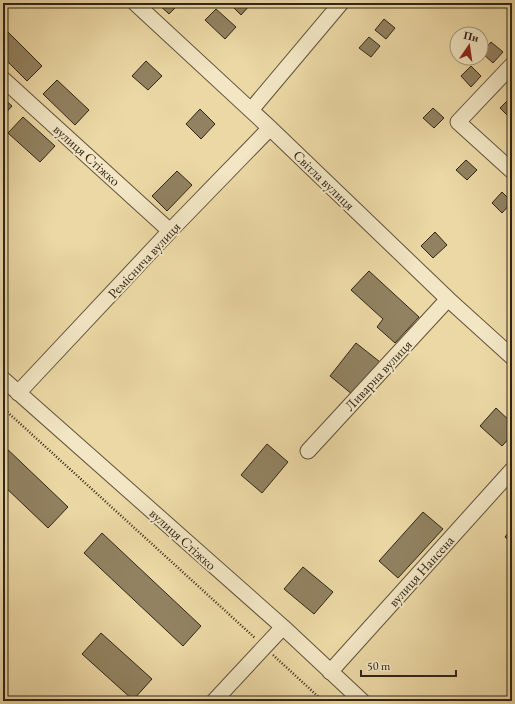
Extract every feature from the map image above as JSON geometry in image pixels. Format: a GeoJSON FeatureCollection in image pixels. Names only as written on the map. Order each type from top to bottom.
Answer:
{"type":"FeatureCollection","features":[{"type":"Feature","properties":{"kind":"street","name":"Світла вулиця"},"geometry":{"type":"LineString","coordinates":[[135,3],[270,128],[448,299],[512,357]]}},
{"type":"Feature","properties":{"kind":"street"},"geometry":{"type":"LineString","coordinates":[[250,110],[341,3]]}},
{"type":"Feature","properties":{"kind":"street"},"geometry":{"type":"LineString","coordinates":[[512,65],[458,122],[512,171]]}},
{"type":"Feature","properties":{"kind":"street","name":"вулиця Стіжко"},"geometry":{"type":"LineString","coordinates":[[3,79],[170,231]]}},
{"type":"Feature","properties":{"kind":"street","name":"Реміснича вулиця"},"geometry":{"type":"LineString","coordinates":[[18,393],[170,231],[270,128]]}},
{"type":"Feature","properties":{"kind":"street","name":"Ливарна вулиця"},"geometry":{"type":"LineString","coordinates":[[308,451],[448,299]]}},
{"type":"Feature","properties":{"kind":"street","name":"вулиця Стіжко"},"geometry":{"type":"LineString","coordinates":[[3,378],[18,393],[283,627],[362,701]]}},
{"type":"Feature","properties":{"kind":"street","name":"вулиця Нансена"},"geometry":{"type":"LineString","coordinates":[[330,672],[512,470]]}},
{"type":"Feature","properties":{"kind":"street"},"geometry":{"type":"LineString","coordinates":[[214,701],[283,627]]}},
{"type":"Feature","properties":{"kind":"path"},"geometry":{"type":"LineString","coordinates":[[3,408],[323,701]]}},
{"type":"Feature","properties":{"kind":"building"},"geometry":{"type":"Polygon","coordinates":[[[157,3],[180,3],[169,14],[157,3]]]}},
{"type":"Feature","properties":{"kind":"building"},"geometry":{"type":"Polygon","coordinates":[[[229,3],[250,3],[251,4],[241,15],[229,3]]]}},
{"type":"Feature","properties":{"kind":"building"},"geometry":{"type":"Polygon","coordinates":[[[216,9],[236,27],[225,39],[205,20],[216,9]]]}},
{"type":"Feature","properties":{"kind":"building"},"geometry":{"type":"Polygon","coordinates":[[[384,19],[395,28],[386,39],[375,30],[384,19]]]}},
{"type":"Feature","properties":{"kind":"building"},"geometry":{"type":"Polygon","coordinates":[[[8,32],[42,66],[27,81],[3,57],[3,37],[8,32]]]}},
{"type":"Feature","properties":{"kind":"building"},"geometry":{"type":"Polygon","coordinates":[[[369,37],[380,46],[371,57],[359,48],[369,37]]]}},
{"type":"Feature","properties":{"kind":"building"},"geometry":{"type":"Polygon","coordinates":[[[491,42],[503,52],[493,63],[489,59],[489,44],[491,42]]]}},
{"type":"Feature","properties":{"kind":"building"},"geometry":{"type":"Polygon","coordinates":[[[146,61],[162,76],[148,90],[132,76],[146,61]]]}},
{"type":"Feature","properties":{"kind":"building"},"geometry":{"type":"Polygon","coordinates":[[[471,66],[481,76],[471,87],[461,76],[471,66]]]}},
{"type":"Feature","properties":{"kind":"building"},"geometry":{"type":"Polygon","coordinates":[[[57,80],[89,110],[75,125],[43,94],[57,80]]]}},
{"type":"Feature","properties":{"kind":"building"},"geometry":{"type":"Polygon","coordinates":[[[3,98],[12,106],[3,116],[3,98]]]}},
{"type":"Feature","properties":{"kind":"building"},"geometry":{"type":"Polygon","coordinates":[[[510,98],[512,100],[512,117],[510,118],[500,108],[510,98]]]}},
{"type":"Feature","properties":{"kind":"building"},"geometry":{"type":"Polygon","coordinates":[[[433,108],[444,118],[434,128],[423,118],[433,108]]]}},
{"type":"Feature","properties":{"kind":"building"},"geometry":{"type":"Polygon","coordinates":[[[200,109],[215,124],[201,139],[186,124],[200,109]]]}},
{"type":"Feature","properties":{"kind":"building"},"geometry":{"type":"Polygon","coordinates":[[[23,117],[55,146],[40,162],[8,133],[23,117]]]}},
{"type":"Feature","properties":{"kind":"building"},"geometry":{"type":"Polygon","coordinates":[[[466,160],[477,170],[467,180],[456,170],[466,160]]]}},
{"type":"Feature","properties":{"kind":"building"},"geometry":{"type":"Polygon","coordinates":[[[177,171],[192,185],[167,211],[152,196],[177,171]]]}},
{"type":"Feature","properties":{"kind":"building"},"geometry":{"type":"Polygon","coordinates":[[[502,192],[512,202],[502,213],[492,203],[502,192]]]}},
{"type":"Feature","properties":{"kind":"building"},"geometry":{"type":"Polygon","coordinates":[[[435,232],[447,245],[433,258],[421,246],[435,232]]]}},
{"type":"Feature","properties":{"kind":"building"},"geometry":{"type":"Polygon","coordinates":[[[369,271],[419,317],[395,343],[377,327],[383,319],[351,290],[369,271]]]}},
{"type":"Feature","properties":{"kind":"building"},"geometry":{"type":"Polygon","coordinates":[[[356,343],[380,362],[353,395],[330,376],[356,343]]]}},
{"type":"Feature","properties":{"kind":"building"},"geometry":{"type":"Polygon","coordinates":[[[496,408],[512,423],[512,435],[502,446],[480,426],[496,408]]]}},
{"type":"Feature","properties":{"kind":"building"},"geometry":{"type":"Polygon","coordinates":[[[267,444],[288,462],[262,493],[241,475],[267,444]]]}},
{"type":"Feature","properties":{"kind":"building"},"geometry":{"type":"Polygon","coordinates":[[[3,445],[68,507],[48,528],[3,485],[3,445]]]}},
{"type":"Feature","properties":{"kind":"building"},"geometry":{"type":"Polygon","coordinates":[[[423,512],[443,529],[398,578],[379,561],[423,512]]]}},
{"type":"Feature","properties":{"kind":"building"},"geometry":{"type":"Polygon","coordinates":[[[512,528],[512,543],[505,537],[512,528]]]}},
{"type":"Feature","properties":{"kind":"building"},"geometry":{"type":"Polygon","coordinates":[[[102,533],[201,626],[183,646],[84,553],[102,533]]]}},
{"type":"Feature","properties":{"kind":"building"},"geometry":{"type":"Polygon","coordinates":[[[303,567],[333,592],[314,614],[284,589],[303,567]]]}},
{"type":"Feature","properties":{"kind":"building"},"geometry":{"type":"Polygon","coordinates":[[[101,633],[152,679],[133,700],[82,654],[101,633]]]}}]}
